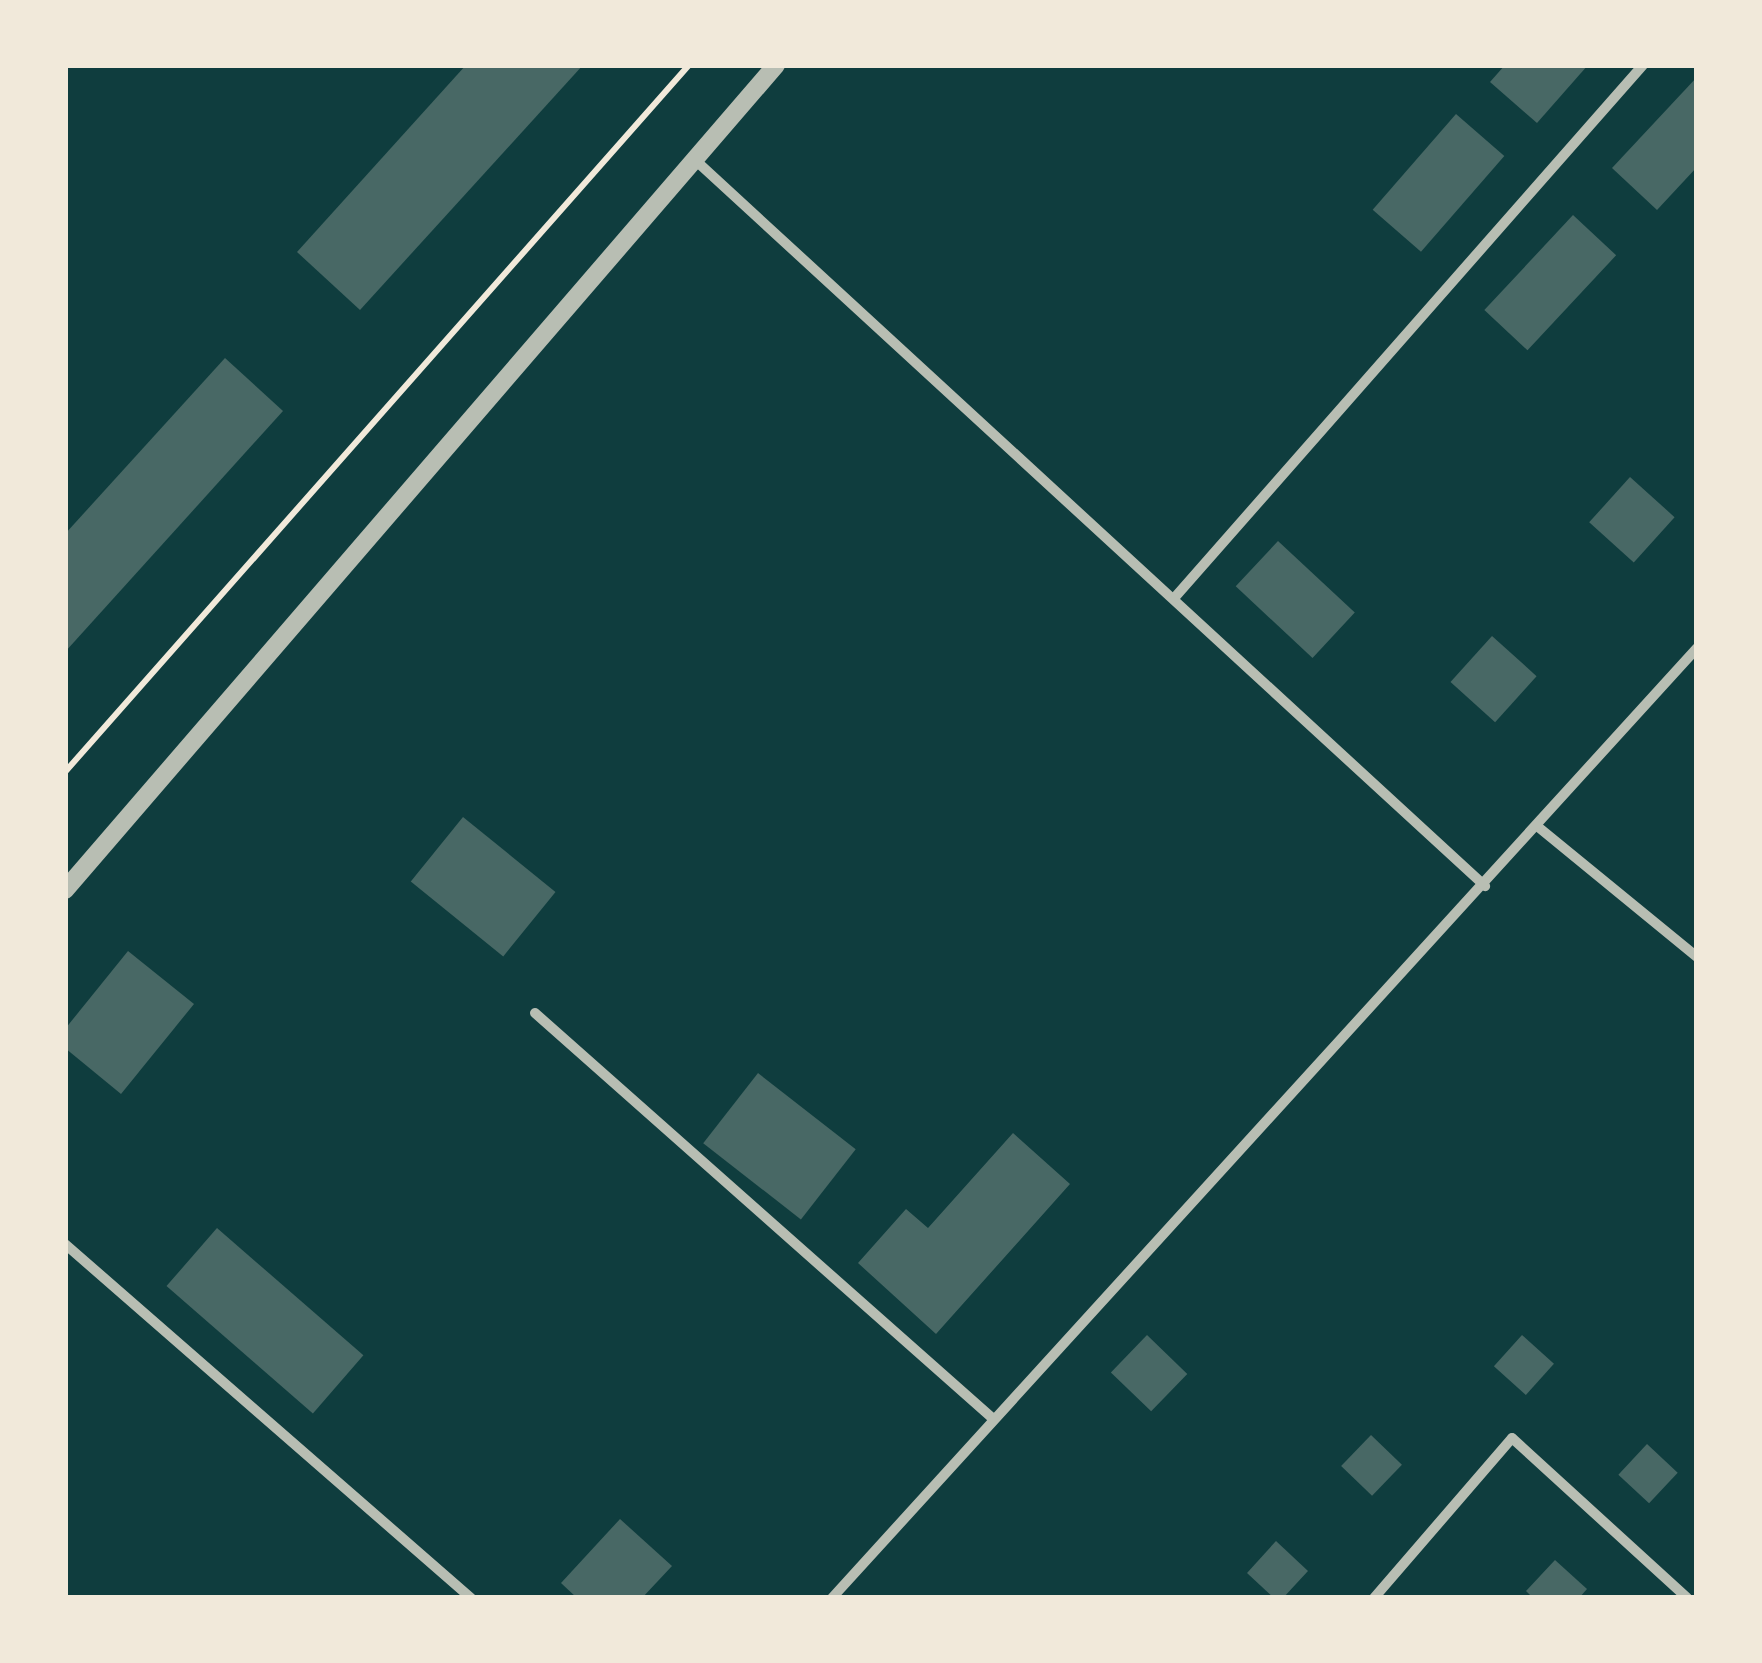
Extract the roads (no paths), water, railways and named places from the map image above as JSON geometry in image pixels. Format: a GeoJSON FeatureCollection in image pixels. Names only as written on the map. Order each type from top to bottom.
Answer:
{"type":"FeatureCollection","features":[{"type":"Feature","properties":{"kind":"street"},"geometry":{"type":"LineString","coordinates":[[65,890],[776,65]]}},
{"type":"Feature","properties":{"kind":"street"},"geometry":{"type":"LineString","coordinates":[[1176,596],[1643,65]]}},
{"type":"Feature","properties":{"kind":"street"},"geometry":{"type":"LineString","coordinates":[[692,158],[1176,596],[1485,886]]}},
{"type":"Feature","properties":{"kind":"street"},"geometry":{"type":"LineString","coordinates":[[832,1598],[992,1417],[1485,886],[1697,648]]}},
{"type":"Feature","properties":{"kind":"street"},"geometry":{"type":"LineString","coordinates":[[1537,826],[1697,957]]}},
{"type":"Feature","properties":{"kind":"street"},"geometry":{"type":"LineString","coordinates":[[536,1013],[992,1417]]}},
{"type":"Feature","properties":{"kind":"street"},"geometry":{"type":"LineString","coordinates":[[65,1244],[471,1598]]}},
{"type":"Feature","properties":{"kind":"street"},"geometry":{"type":"LineString","coordinates":[[1374,1598],[1512,1438],[1687,1598]]}}]}
